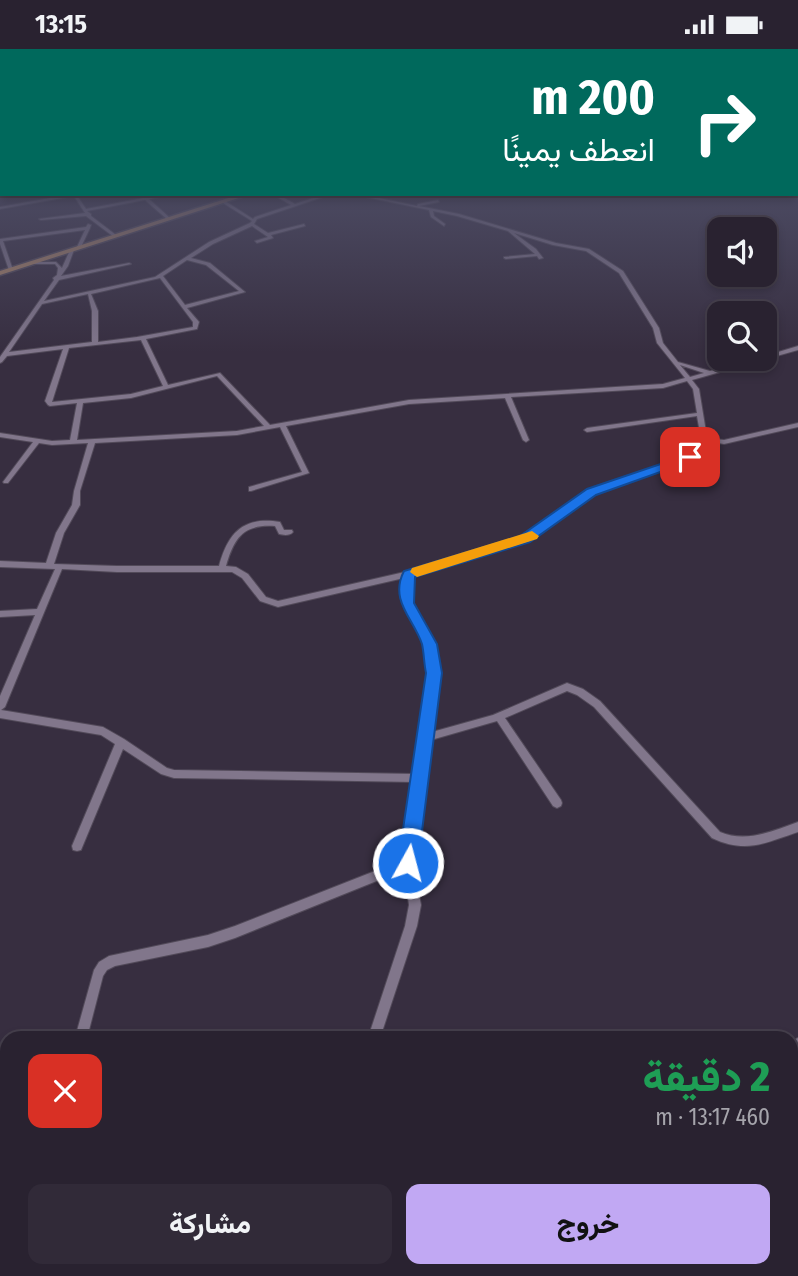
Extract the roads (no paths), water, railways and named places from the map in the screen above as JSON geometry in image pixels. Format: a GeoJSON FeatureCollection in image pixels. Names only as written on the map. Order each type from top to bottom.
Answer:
{"type":"FeatureCollection","features":[{"type":"Feature","properties":{"kind":"main road"},"geometry":{"type":"LineString","coordinates":[[0,273],[110,237]]}},
{"type":"Feature","properties":{"kind":"street"},"geometry":{"type":"LineString","coordinates":[[10,270],[0,240],[20,237]]}},
{"type":"Feature","properties":{"kind":"street"},"geometry":{"type":"LineString","coordinates":[[0,361],[42,303],[83,237]]}},
{"type":"Feature","properties":{"kind":"street"},"geometry":{"type":"LineString","coordinates":[[42,303],[90,295],[160,277],[222,237]]}},
{"type":"Feature","properties":{"kind":"street"},"geometry":{"type":"LineString","coordinates":[[257,242],[270,237]]}},
{"type":"Feature","properties":{"kind":"street"},"geometry":{"type":"LineString","coordinates":[[506,258],[539,257],[518,237]]}},
{"type":"Feature","properties":{"kind":"street"},"geometry":{"type":"LineString","coordinates":[[0,564],[222,568],[240,572],[262,599],[278,604],[409,574],[525,539],[591,492],[696,455],[703,446],[704,439],[696,389],[660,343],[656,328],[621,272],[587,250],[535,237]]}},
{"type":"Feature","properties":{"kind":"street"},"geometry":{"type":"LineString","coordinates":[[58,274],[62,257],[60,254]]}},
{"type":"Feature","properties":{"kind":"street"},"geometry":{"type":"LineString","coordinates":[[184,307],[243,292],[208,264],[188,259]]}},
{"type":"Feature","properties":{"kind":"street"},"geometry":{"type":"LineString","coordinates":[[33,263],[56,263],[58,274]]}},
{"type":"Feature","properties":{"kind":"street"},"geometry":{"type":"LineString","coordinates":[[58,274],[129,264]]}},
{"type":"Feature","properties":{"kind":"street"},"geometry":{"type":"LineString","coordinates":[[6,354],[143,339],[195,328],[197,324],[160,277]]}},
{"type":"Feature","properties":{"kind":"street"},"geometry":{"type":"LineString","coordinates":[[90,295],[95,311],[95,344]]}},
{"type":"Feature","properties":{"kind":"street"},"geometry":{"type":"LineString","coordinates":[[143,339],[166,387]]}},
{"type":"Feature","properties":{"kind":"street"},"geometry":{"type":"LineString","coordinates":[[66,348],[48,403],[131,396],[218,374],[269,428]]}},
{"type":"Feature","properties":{"kind":"street"},"geometry":{"type":"LineString","coordinates":[[777,354],[798,348]]}},
{"type":"Feature","properties":{"kind":"street"},"geometry":{"type":"LineString","coordinates":[[675,361],[699,372],[715,374]]}},
{"type":"Feature","properties":{"kind":"street"},"geometry":{"type":"LineString","coordinates":[[0,435],[36,442],[73,442],[216,435],[409,402],[663,386],[724,371]]}},
{"type":"Feature","properties":{"kind":"street"},"geometry":{"type":"LineString","coordinates":[[507,395],[526,440]]}},
{"type":"Feature","properties":{"kind":"street"},"geometry":{"type":"LineString","coordinates":[[73,442],[80,402]]}},
{"type":"Feature","properties":{"kind":"street"},"geometry":{"type":"LineString","coordinates":[[587,430],[700,414]]}},
{"type":"Feature","properties":{"kind":"street"},"geometry":{"type":"LineString","coordinates":[[251,489],[307,473],[282,425]]}},
{"type":"Feature","properties":{"kind":"street"},"geometry":{"type":"LineString","coordinates":[[704,439],[724,442],[798,425]]}},
{"type":"Feature","properties":{"kind":"street"},"geometry":{"type":"LineString","coordinates":[[0,707],[54,567],[60,533],[76,505],[76,491],[92,441]]}},
{"type":"Feature","properties":{"kind":"street"},"geometry":{"type":"LineString","coordinates":[[6,482],[36,442]]}},
{"type":"Feature","properties":{"kind":"street"},"geometry":{"type":"LineString","coordinates":[[222,568],[236,533],[251,525],[269,523],[277,524],[282,532],[289,532]]}},
{"type":"Feature","properties":{"kind":"street"},"geometry":{"type":"LineString","coordinates":[[376,1031],[411,926],[414,889],[408,863],[433,690],[433,658],[429,644],[407,603],[406,585],[409,574]]}},
{"type":"Feature","properties":{"kind":"street"},"geometry":{"type":"LineString","coordinates":[[0,614],[38,612]]}},
{"type":"Feature","properties":{"kind":"street"},"geometry":{"type":"LineString","coordinates":[[424,738],[499,716],[559,689],[573,688],[597,704],[716,835],[742,843],[798,827]]}},
{"type":"Feature","properties":{"kind":"street"},"geometry":{"type":"LineString","coordinates":[[0,714],[103,731],[163,771],[174,774],[419,778]]}},
{"type":"Feature","properties":{"kind":"street"},"geometry":{"type":"LineString","coordinates":[[499,716],[557,803]]}},
{"type":"Feature","properties":{"kind":"street"},"geometry":{"type":"LineString","coordinates":[[77,846],[121,742]]}},
{"type":"Feature","properties":{"kind":"street"},"geometry":{"type":"LineString","coordinates":[[83,1031],[99,974],[103,966],[113,960],[187,946],[235,932],[408,863]]}}]}
